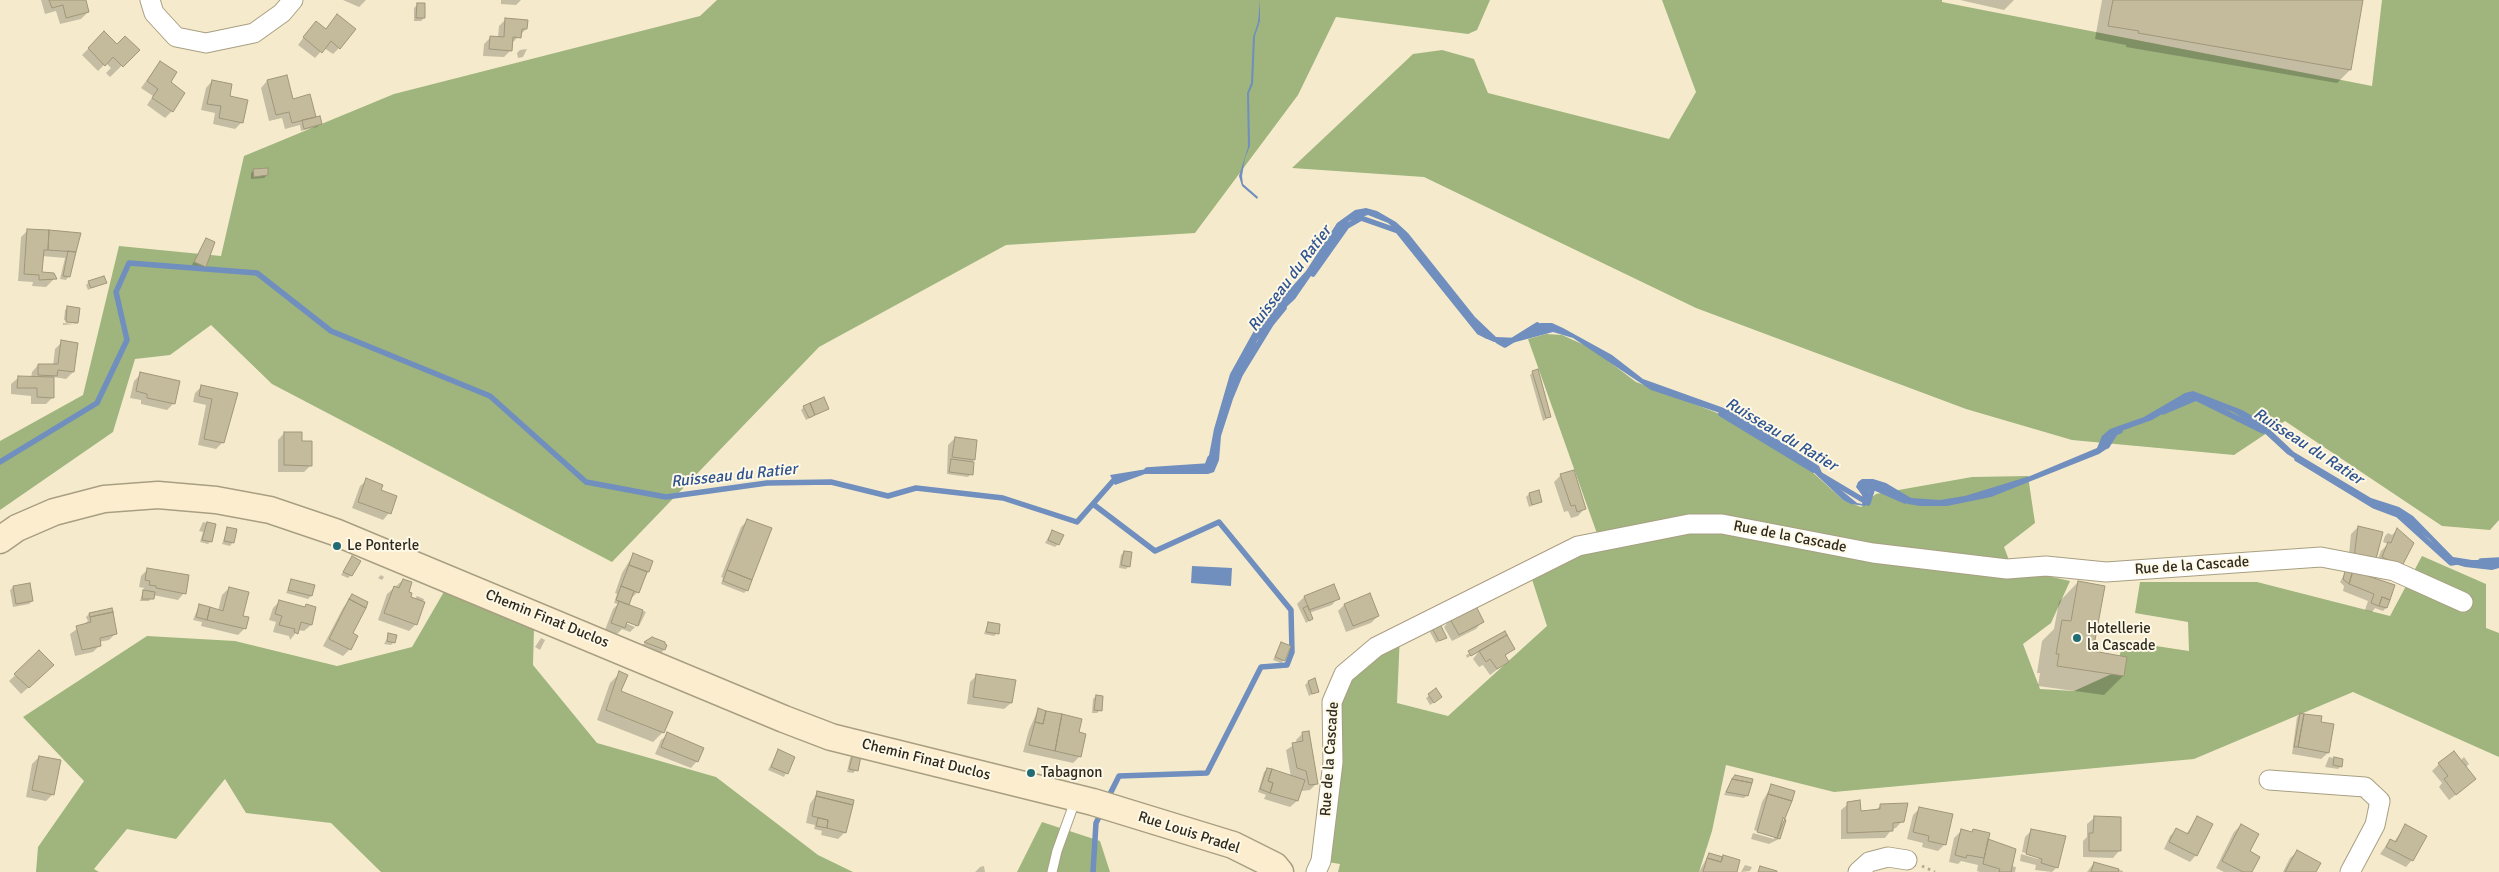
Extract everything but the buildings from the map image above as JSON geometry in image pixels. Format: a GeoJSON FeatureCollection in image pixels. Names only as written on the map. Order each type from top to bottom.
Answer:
{"type":"FeatureCollection","features":[{"type":"Feature","properties":{"kind":"main road","name":"Chemin Finat Duclos"},"geometry":{"type":"LineString","coordinates":[[0,540],[18,528],[54,512],[104,499],[158,495],[216,500],[270,510],[335,532],[784,719],[831,736],[1085,800]]}},
{"type":"Feature","properties":{"kind":"main road","name":"Rue Louis Pradel"},"geometry":{"type":"LineString","coordinates":[[1085,800],[1233,845],[1275,866],[1280,872]]}},
{"type":"Feature","properties":{"kind":"street"},"geometry":{"type":"LineString","coordinates":[[150,0],[154,13],[176,37],[206,43],[254,33],[282,13],[293,0]]}},
{"type":"Feature","properties":{"kind":"street","name":"Rue de la Cascade"},"geometry":{"type":"LineString","coordinates":[[1316,872],[1321,861],[1333,762],[1332,702],[1344,674],[1376,647],[1578,546],[1689,524],[1722,524],[1873,553],[2007,569],[2046,566],[2106,572],[2321,556],[2394,571],[2463,602]]}},
{"type":"Feature","properties":{"kind":"street"},"geometry":{"type":"LineString","coordinates":[[2269,780],[2365,786],[2380,801],[2374,824],[2350,872]]}},
{"type":"Feature","properties":{"kind":"street"},"geometry":{"type":"LineString","coordinates":[[1858,872],[1869,862],[1888,857],[1908,860]]}},
{"type":"Feature","properties":{"kind":"lane"},"geometry":{"type":"LineString","coordinates":[[1052,872],[1057,851],[1085,800]]}},
{"type":"Feature","properties":{"kind":"green space"},"geometry":{"type":"Polygon","coordinates":[[[717,0],[1490,0],[1477,30],[1468,34],[1336,17],[1298,95],[1195,233],[1006,245],[819,347],[612,562],[272,384],[211,325],[170,355],[135,359],[113,432],[0,510],[0,441],[83,395],[119,246],[221,256],[244,156],[394,94],[700,16],[717,0]]]}},
{"type":"Feature","properties":{"kind":"green space"},"geometry":{"type":"Polygon","coordinates":[[[1662,0],[1942,0],[1942,2],[2372,86],[2382,0],[2499,0],[2499,520],[2490,530],[2442,526],[2285,421],[2234,455],[2072,440],[1966,409],[1696,308],[1424,177],[1292,168],[1413,54],[1442,50],[1474,59],[1488,93],[1669,139],[1696,92],[1662,0]]]}},
{"type":"Feature","properties":{"kind":"green space"},"geometry":{"type":"Polygon","coordinates":[[[1546,334],[1562,335],[1591,348],[1636,382],[1720,414],[1797,458],[1843,500],[1861,507],[1876,494],[1972,477],[2028,476],[2035,523],[2004,547],[2012,568],[2070,581],[2051,623],[2023,644],[2040,689],[2074,691],[2116,672],[2123,641],[2189,651],[2188,622],[2135,613],[2140,582],[2257,582],[2390,616],[2422,556],[2486,584],[2486,628],[2499,633],[2499,757],[2353,692],[2194,759],[1834,792],[1726,765],[1712,831],[1699,872],[1338,872],[1340,864],[1321,861],[1344,674],[1400,634],[1397,703],[1448,716],[1547,626],[1529,570],[1600,542],[1528,339],[1546,334]]]}},
{"type":"Feature","properties":{"kind":"green space"},"geometry":{"type":"Polygon","coordinates":[[[445,590],[534,629],[533,665],[597,743],[716,777],[818,855],[853,872],[381,872],[331,823],[246,813],[225,779],[176,839],[127,829],[94,869],[99,872],[36,872],[38,847],[84,781],[23,717],[147,636],[235,641],[337,666],[412,647],[445,590]]]}},
{"type":"Feature","properties":{"kind":"green space"},"geometry":{"type":"Polygon","coordinates":[[[1042,822],[1100,841],[1110,872],[1017,872],[1042,822]]]}},
{"type":"Feature","properties":{"kind":"water"},"geometry":{"type":"Polygon","coordinates":[[[1260,0],[1260,21],[1255,36],[1253,84],[1249,93],[1250,146],[1245,158],[1242,176],[1243,184],[1258,197],[1257,199],[1242,186],[1239,176],[1248,147],[1247,93],[1251,83],[1253,37],[1258,22],[1260,0]]]}},
{"type":"Feature","properties":{"kind":"water"},"geometry":{"type":"Polygon","coordinates":[[[1366,208],[1377,211],[1396,222],[1408,233],[1475,317],[1496,337],[1519,338],[1540,323],[1552,323],[1563,328],[1612,355],[1643,379],[1735,412],[1819,466],[1823,475],[1857,503],[1862,504],[1863,501],[1862,495],[1856,487],[1862,479],[1873,479],[1886,483],[1911,498],[1940,500],[1965,496],[2030,476],[2097,448],[2102,436],[2110,429],[2144,417],[2185,393],[2193,391],[2242,410],[2261,421],[2294,452],[2371,498],[2399,507],[2413,516],[2453,557],[2472,560],[2499,560],[2499,568],[2492,570],[2465,567],[2451,563],[2429,539],[2398,515],[2369,504],[2287,454],[2259,428],[2233,412],[2191,397],[2152,420],[2110,435],[2105,450],[2099,454],[1991,497],[1947,506],[1920,506],[1908,504],[1882,489],[1873,487],[1869,490],[1868,503],[1865,506],[1851,504],[1843,500],[1807,466],[1729,416],[1651,390],[1573,338],[1553,332],[1512,343],[1494,342],[1485,338],[1401,235],[1388,223],[1368,215],[1349,221],[1295,299],[1278,315],[1257,341],[1233,399],[1221,436],[1219,460],[1214,472],[1208,474],[1145,474],[1115,485],[1110,475],[1153,468],[1207,466],[1214,429],[1230,374],[1256,327],[1306,271],[1337,223],[1355,210],[1366,208]]]}},
{"type":"Feature","properties":{"kind":"water"},"geometry":{"type":"Polygon","coordinates":[[[1192,566],[1232,568],[1231,586],[1191,583],[1192,566]]]}},
{"type":"Feature","properties":{"kind":"waterway","name":"Ruisseau du Ratier"},"geometry":{"type":"LineString","coordinates":[[1313,274],[1347,226],[1361,218],[1398,231],[1479,332],[1487,336]]}},
{"type":"Feature","properties":{"kind":"waterway","name":"Ruisseau du Ratier"},"geometry":{"type":"LineString","coordinates":[[0,462],[97,403],[127,340],[116,292],[129,263],[257,273],[331,331],[490,396],[586,482],[666,497],[767,483],[831,482],[888,496],[916,488],[1003,498],[1077,522],[1113,481],[1119,479]]}},
{"type":"Feature","properties":{"kind":"waterway","name":"Ruisseau du Ratier"},"geometry":{"type":"LineString","coordinates":[[1241,373],[1271,324],[1284,308]]}},
{"type":"Feature","properties":{"kind":"waterway","name":"Ruisseau du Ratier"},"geometry":{"type":"LineString","coordinates":[[1498,341],[1505,345],[1537,325]]}},
{"type":"Feature","properties":{"kind":"waterway","name":"Ruisseau du Ratier"},"geometry":{"type":"LineString","coordinates":[[2163,412],[2196,398],[2263,431]]}},
{"type":"Feature","properties":{"kind":"waterway","name":"Ruisseau du Ratier"},"geometry":{"type":"LineString","coordinates":[[1721,414],[1813,470]]}},
{"type":"Feature","properties":{"kind":"waterway","name":"Ruisseau du Ratier"},"geometry":{"type":"LineString","coordinates":[[2100,449],[2107,446],[2115,433],[2120,431]]}},
{"type":"Feature","properties":{"kind":"waterway","name":"Ruisseau du Ratier"},"geometry":{"type":"LineString","coordinates":[[1147,470],[1207,466],[1210,458]]}},
{"type":"Feature","properties":{"kind":"waterway","name":"Ruisseau du Ratier"},"geometry":{"type":"LineString","coordinates":[[2297,459],[2374,506],[2398,515],[2451,563],[2457,562]]}},
{"type":"Feature","properties":{"kind":"waterway","name":"Ruisseau du Ratier"},"geometry":{"type":"LineString","coordinates":[[1821,475],[1868,503],[1873,487],[1905,501]]}},
{"type":"Feature","properties":{"kind":"waterway"},"geometry":{"type":"LineString","coordinates":[[1093,504],[1155,551],[1219,522],[1291,610],[1292,652],[1287,665],[1261,667],[1207,773],[1119,776],[1107,800]]}},
{"type":"Feature","properties":{"kind":"waterway","name":"Ruisseau du Ratier"},"geometry":{"type":"LineString","coordinates":[[2481,561],[2499,560]]}},
{"type":"Feature","properties":{"kind":"waterway"},"geometry":{"type":"LineString","coordinates":[[1093,872],[1096,823],[1102,811]]}},
{"type":"Feature","properties":{"kind":"place","name":"Le Ponterle"},"geometry":{"type":"Point","coordinates":[337,546]}},
{"type":"Feature","properties":{"kind":"place","name":"Hotellerie la Cascade"},"geometry":{"type":"Point","coordinates":[2077,638]}},
{"type":"Feature","properties":{"kind":"place","name":"Tabagnon"},"geometry":{"type":"Point","coordinates":[1031,773]}}]}
